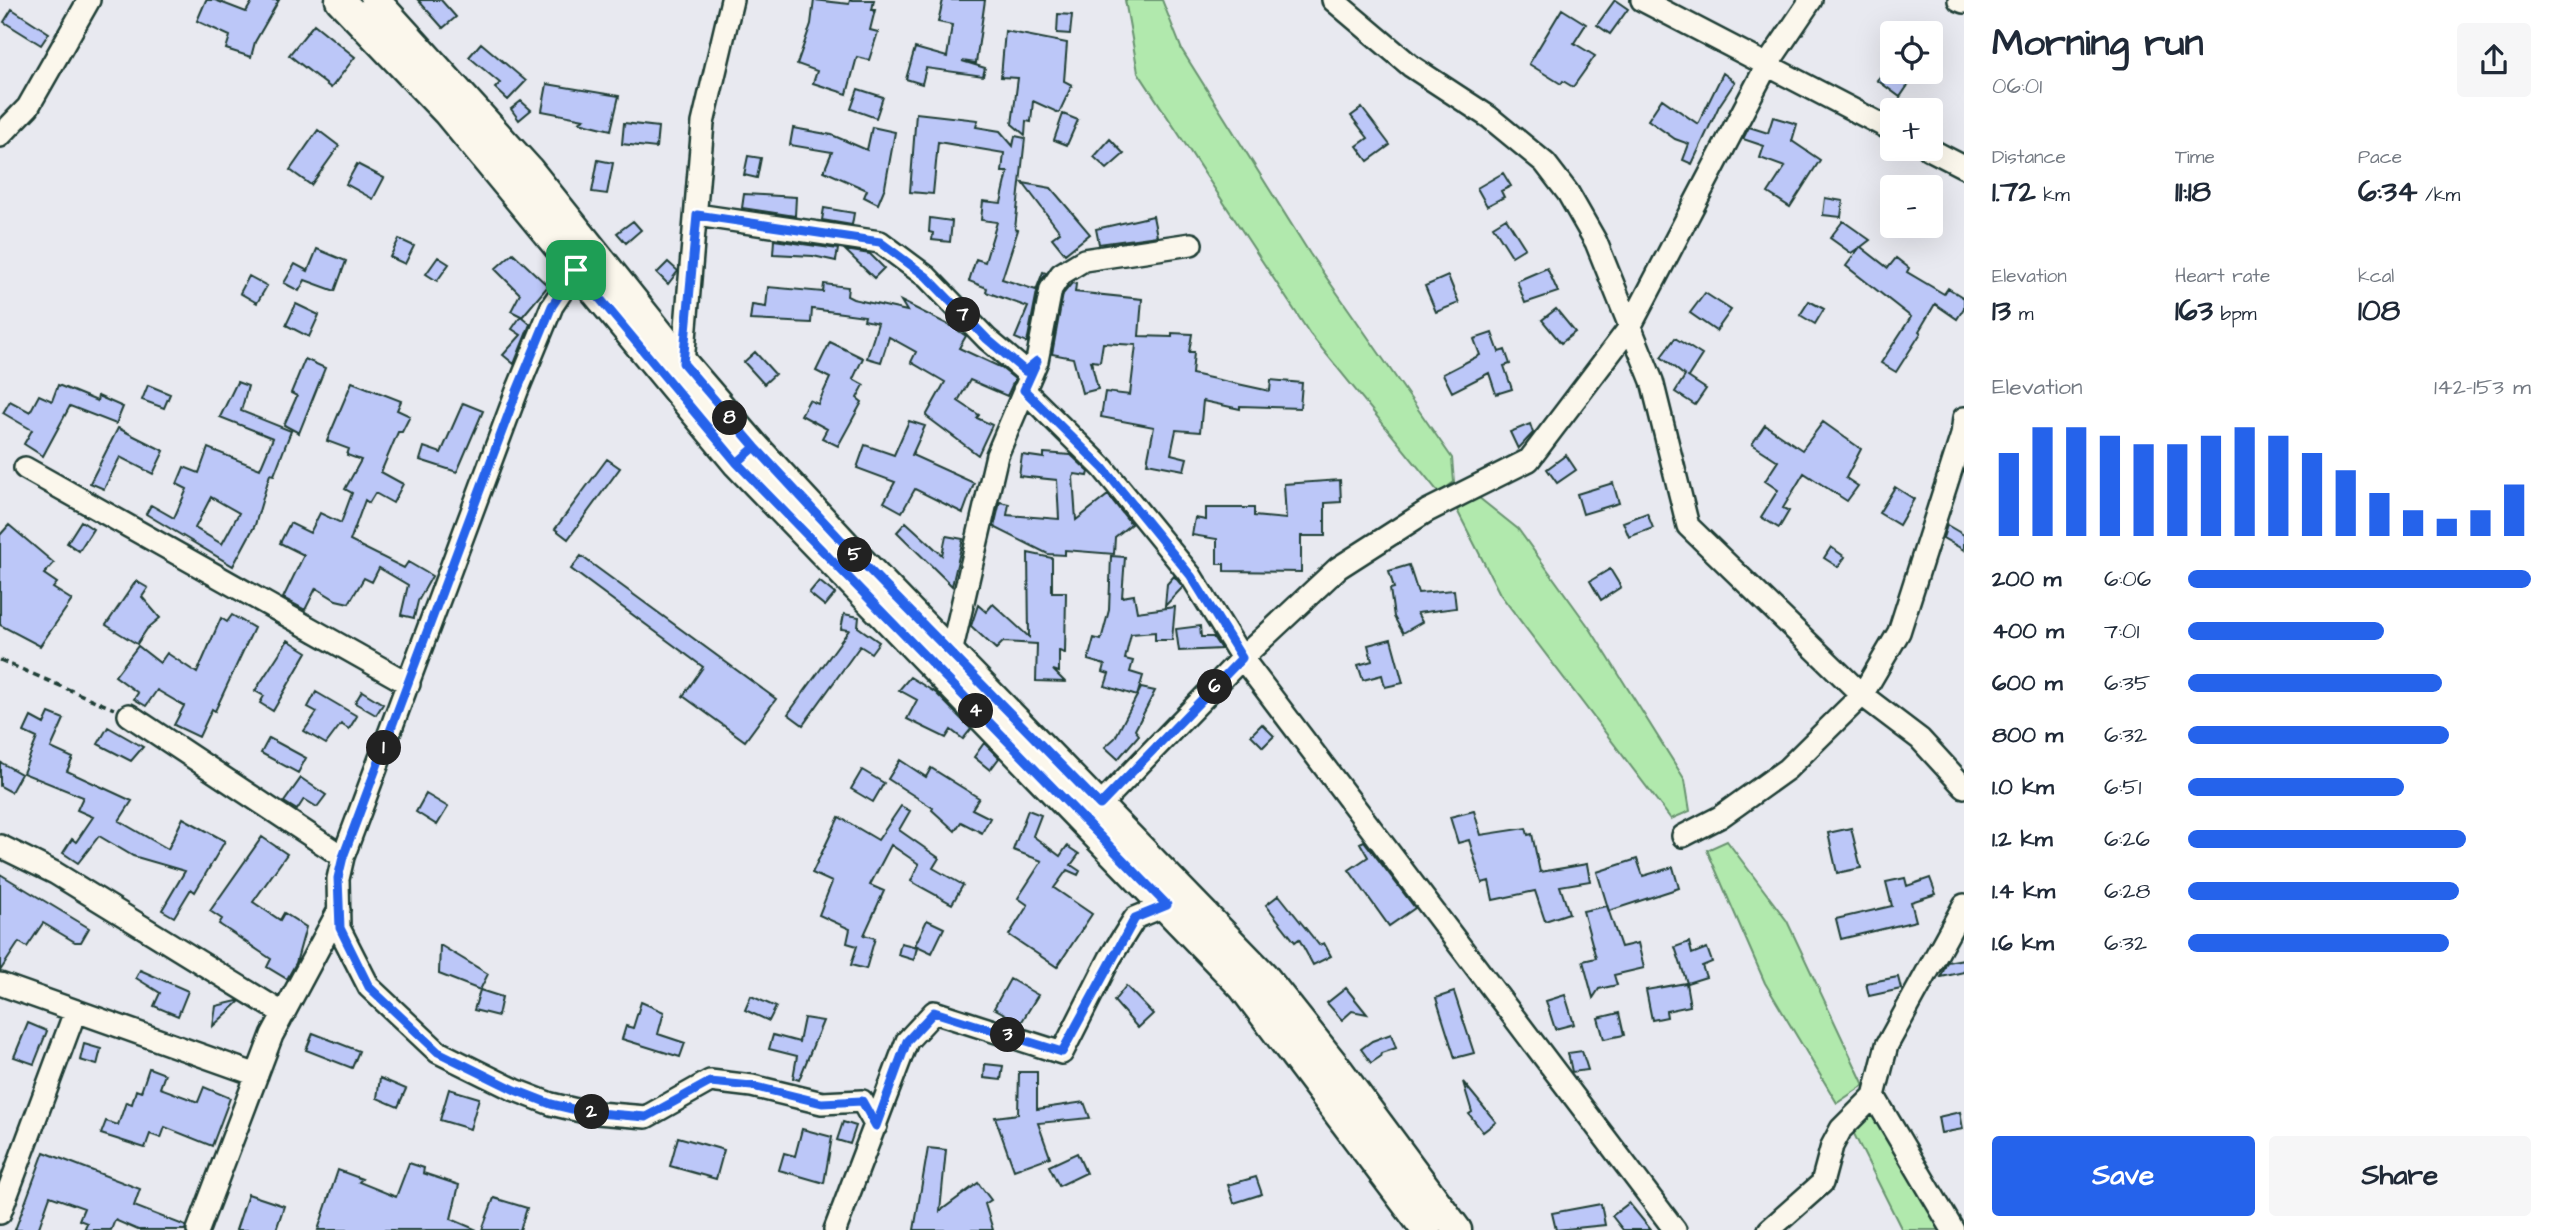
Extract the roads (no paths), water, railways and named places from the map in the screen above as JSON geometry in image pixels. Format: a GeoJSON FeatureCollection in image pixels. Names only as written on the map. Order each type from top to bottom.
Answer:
{"type":"FeatureCollection","features":[{"type":"Feature","properties":{"kind":"street"},"geometry":{"type":"LineString","coordinates":[[0,136],[28,107],[89,0]]}},
{"type":"Feature","properties":{"kind":"street"},"geometry":{"type":"LineString","coordinates":[[340,0],[447,112],[576,270],[1243,987],[1426,1230]]}},
{"type":"Feature","properties":{"kind":"street"},"geometry":{"type":"LineString","coordinates":[[375,0],[528,170],[683,363],[746,455],[951,653],[1263,975],[1340,1072],[1457,1230]]}},
{"type":"Feature","properties":{"kind":"street"},"geometry":{"type":"LineString","coordinates":[[683,363],[703,123],[732,0]]}},
{"type":"Feature","properties":{"kind":"street"},"geometry":{"type":"LineString","coordinates":[[1333,0],[1411,66],[1489,117],[1545,163],[1568,193],[1596,242],[1652,381],[1688,526],[1862,695],[1920,739],[1964,787]]}},
{"type":"Feature","properties":{"kind":"street"},"geometry":{"type":"LineString","coordinates":[[1642,0],[1880,124]]}},
{"type":"Feature","properties":{"kind":"street"},"geometry":{"type":"LineString","coordinates":[[1100,805],[1242,658],[1338,568],[1427,511],[1529,460],[1630,327],[1767,65],[1811,0]]}},
{"type":"Feature","properties":{"kind":"street"},"geometry":{"type":"LineString","coordinates":[[1959,0],[1964,2]]}},
{"type":"Feature","properties":{"kind":"street"},"geometry":{"type":"LineString","coordinates":[[1943,156],[1964,167]]}},
{"type":"Feature","properties":{"kind":"street"},"geometry":{"type":"LineString","coordinates":[[697,215],[880,242],[927,277],[987,339],[1025,371],[1037,361]]}},
{"type":"Feature","properties":{"kind":"street"},"geometry":{"type":"LineString","coordinates":[[951,653],[997,455],[1037,361],[1051,289],[1061,274],[1084,260],[1191,244]]}},
{"type":"Feature","properties":{"kind":"street"},"geometry":{"type":"LineString","coordinates":[[576,270],[552,306],[526,369],[343,857],[338,878],[340,928],[369,987],[438,1052],[527,1095],[585,1112],[646,1117],[710,1082],[752,1086],[822,1103],[862,1101],[876,1126]]}},
{"type":"Feature","properties":{"kind":"street"},"geometry":{"type":"LineString","coordinates":[[1024,390],[1103,468],[1191,576],[1242,658],[1675,1230]]}},
{"type":"Feature","properties":{"kind":"street"},"geometry":{"type":"LineString","coordinates":[[1683,836],[1720,817],[1787,769],[1862,695],[1899,632],[1962,435],[1964,418]]}},
{"type":"Feature","properties":{"kind":"street"},"geometry":{"type":"LineString","coordinates":[[25,468],[409,684]]}},
{"type":"Feature","properties":{"kind":"street"},"geometry":{"type":"LineString","coordinates":[[129,715],[343,857]]}},
{"type":"Feature","properties":{"kind":"street"},"geometry":{"type":"LineString","coordinates":[[0,846],[55,873],[284,1014]]}},
{"type":"Feature","properties":{"kind":"street"},"geometry":{"type":"LineString","coordinates":[[835,1230],[907,1041],[934,1012],[1062,1052],[1135,918],[1167,905]]}},
{"type":"Feature","properties":{"kind":"street"},"geometry":{"type":"LineString","coordinates":[[1769,1230],[1822,1183],[1832,1146],[1841,1129],[1874,1096],[1887,1045],[1964,905]]}},
{"type":"Feature","properties":{"kind":"street"},"geometry":{"type":"LineString","coordinates":[[198,1230],[257,1075],[284,1014],[339,910]]}},
{"type":"Feature","properties":{"kind":"street"},"geometry":{"type":"LineString","coordinates":[[0,984],[257,1075]]}},
{"type":"Feature","properties":{"kind":"street"},"geometry":{"type":"LineString","coordinates":[[0,1213],[75,1012]]}},
{"type":"Feature","properties":{"kind":"street"},"geometry":{"type":"LineString","coordinates":[[1874,1096],[1953,1230]]}}]}
